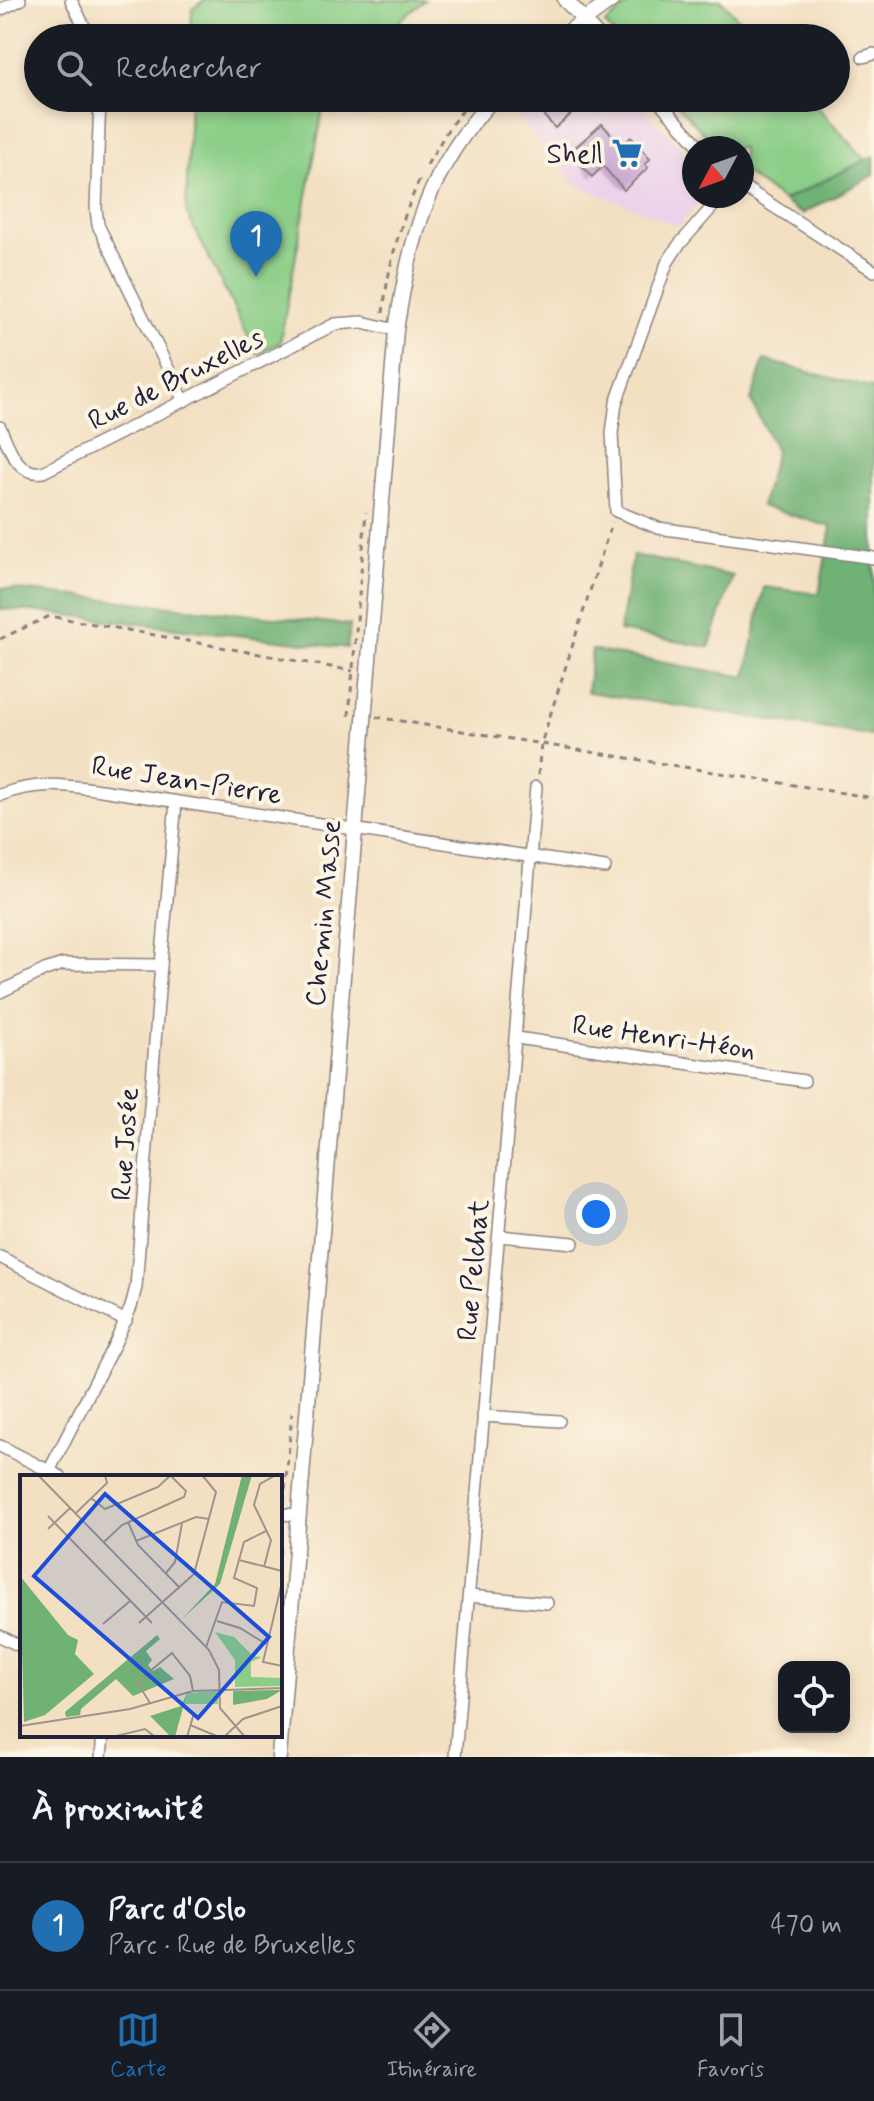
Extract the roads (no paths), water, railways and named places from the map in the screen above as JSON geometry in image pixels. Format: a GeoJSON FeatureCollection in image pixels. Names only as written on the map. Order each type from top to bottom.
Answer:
{"type":"FeatureCollection","features":[{"type":"Feature","properties":{"kind":"street"},"geometry":{"type":"LineString","coordinates":[[0,10],[20,0]]}},
{"type":"Feature","properties":{"kind":"street"},"geometry":{"type":"LineString","coordinates":[[71,0],[83,24]]}},
{"type":"Feature","properties":{"kind":"street"},"geometry":{"type":"LineString","coordinates":[[565,0],[589,24]]}},
{"type":"Feature","properties":{"kind":"street"},"geometry":{"type":"LineString","coordinates":[[579,24],[612,0]]}},
{"type":"Feature","properties":{"kind":"street"},"geometry":{"type":"LineString","coordinates":[[99,112],[98,225],[184,401]]}},
{"type":"Feature","properties":{"kind":"street","name":"Chemin Masse"},"geometry":{"type":"LineString","coordinates":[[282,1719],[396,330],[407,263],[427,199],[441,169],[482,112]]}},
{"type":"Feature","properties":{"kind":"street"},"geometry":{"type":"LineString","coordinates":[[669,112],[690,136]]}},
{"type":"Feature","properties":{"kind":"street"},"geometry":{"type":"LineString","coordinates":[[754,194],[874,271]]}},
{"type":"Feature","properties":{"kind":"street"},"geometry":{"type":"LineString","coordinates":[[711,208],[667,263],[616,403],[612,433],[616,511],[658,528],[874,558]]}},
{"type":"Feature","properties":{"kind":"street","name":"Rue de Bruxelles"},"geometry":{"type":"LineString","coordinates":[[0,427],[20,465],[39,473],[335,324],[362,322],[396,330]]}},
{"type":"Feature","properties":{"kind":"street","name":"Rue Jean-Pierre"},"geometry":{"type":"LineString","coordinates":[[0,795],[37,785],[120,792],[605,868]]}},
{"type":"Feature","properties":{"kind":"street","name":"Rue Pelchat"},"geometry":{"type":"LineString","coordinates":[[455,1757],[536,787]]}},
{"type":"Feature","properties":{"kind":"street","name":"Rue Josée"},"geometry":{"type":"LineString","coordinates":[[49,1471],[126,1321],[138,1277],[176,802]]}},
{"type":"Feature","properties":{"kind":"street"},"geometry":{"type":"LineString","coordinates":[[0,992],[63,964],[161,965]]}},
{"type":"Feature","properties":{"kind":"street","name":"Rue Henri-Héon"},"geometry":{"type":"LineString","coordinates":[[517,1038],[804,1081]]}},
{"type":"Feature","properties":{"kind":"street"},"geometry":{"type":"LineString","coordinates":[[499,1236],[573,1243]]}},
{"type":"Feature","properties":{"kind":"street"},"geometry":{"type":"LineString","coordinates":[[0,1257],[126,1321]]}},
{"type":"Feature","properties":{"kind":"street"},"geometry":{"type":"LineString","coordinates":[[483,1416],[559,1421]]}},
{"type":"Feature","properties":{"kind":"street"},"geometry":{"type":"LineString","coordinates":[[0,1446],[57,1475]]}},
{"type":"Feature","properties":{"kind":"street"},"geometry":{"type":"LineString","coordinates":[[282,1514],[298,1515]]}},
{"type":"Feature","properties":{"kind":"street"},"geometry":{"type":"LineString","coordinates":[[469,1596],[547,1603]]}},
{"type":"Feature","properties":{"kind":"street"},"geometry":{"type":"LineString","coordinates":[[0,1636],[20,1646]]}},
{"type":"Feature","properties":{"kind":"street"},"geometry":{"type":"LineString","coordinates":[[101,1757],[103,1737]]}},
{"type":"Feature","properties":{"kind":"street","name":"Chemin Masse"},"geometry":{"type":"LineString","coordinates":[[279,1757],[281,1737]]}},
{"type":"Feature","properties":{"kind":"place","name":"Shell"},"geometry":{"type":"Point","coordinates":[627,153]}},
{"type":"Feature","properties":{"kind":"place","name":"Parc d'Oslo"},"geometry":{"type":"Point","coordinates":[256,277]}}]}
